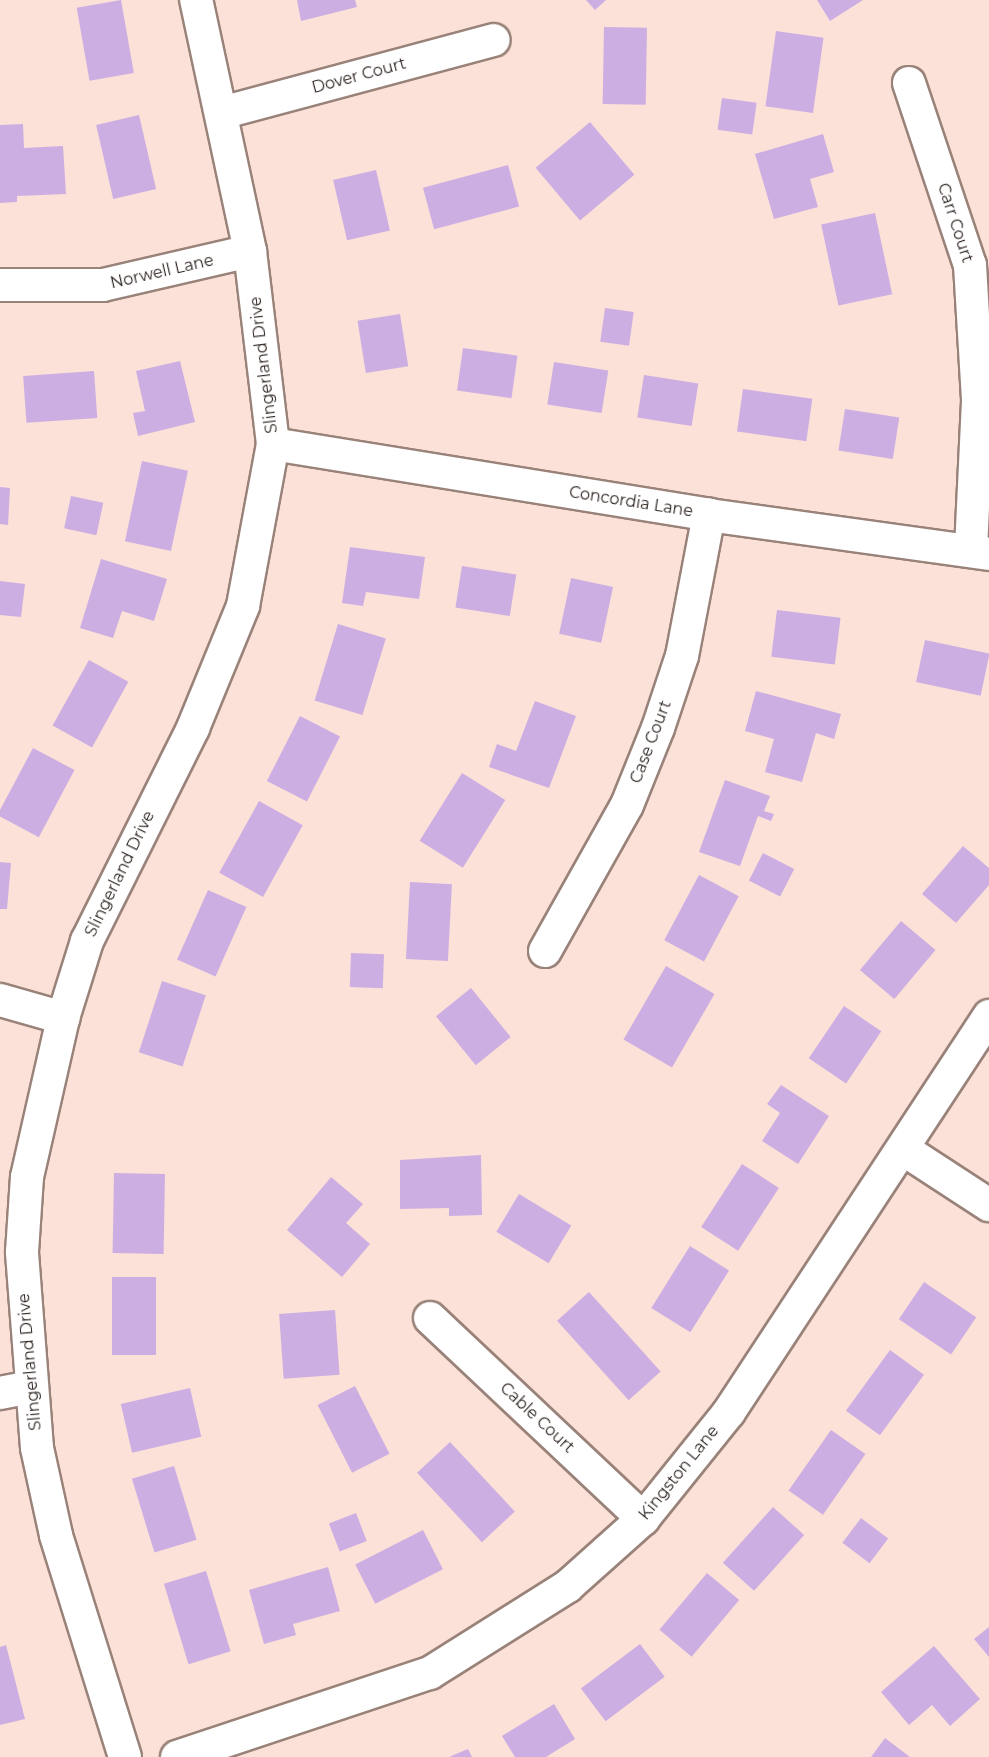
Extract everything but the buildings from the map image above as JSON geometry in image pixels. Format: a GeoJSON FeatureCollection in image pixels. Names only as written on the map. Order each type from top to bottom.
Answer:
{"type":"FeatureCollection","features":[{"type":"Feature","properties":{"kind":"street","name":"Slingerland Drive"},"geometry":{"type":"LineString","coordinates":[[126,1757],[56,1535],[15,1390],[27,1177],[63,1018],[87,941],[193,728],[243,606],[273,444],[250,251],[225,112],[196,0]]}},
{"type":"Feature","properties":{"kind":"street","name":"Dover Court"},"geometry":{"type":"LineString","coordinates":[[225,112],[494,40]]}},
{"type":"Feature","properties":{"kind":"street","name":"Carr Court"},"geometry":{"type":"LineString","coordinates":[[909,83],[970,265],[978,401],[980,551]]}},
{"type":"Feature","properties":{"kind":"street","name":"Norwell Lane"},"geometry":{"type":"LineString","coordinates":[[0,285],[103,285],[250,251]]}},
{"type":"Feature","properties":{"kind":"street","name":"Concordia Lane"},"geometry":{"type":"LineString","coordinates":[[273,444],[708,515],[980,551]]}},
{"type":"Feature","properties":{"kind":"street","name":"Case Court"},"geometry":{"type":"LineString","coordinates":[[545,951],[627,805],[658,728],[684,646],[708,515]]}},
{"type":"Feature","properties":{"kind":"street"},"geometry":{"type":"LineString","coordinates":[[0,1000],[63,1018]]}},
{"type":"Feature","properties":{"kind":"street","name":"Kingston Lane"},"geometry":{"type":"LineString","coordinates":[[177,1757],[430,1673],[559,1593],[643,1519],[729,1412],[989,1017]]}},
{"type":"Feature","properties":{"kind":"street"},"geometry":{"type":"LineString","coordinates":[[903,1149],[989,1205]]}},
{"type":"Feature","properties":{"kind":"street","name":"Cable Court"},"geometry":{"type":"LineString","coordinates":[[430,1318],[643,1519]]}}]}
